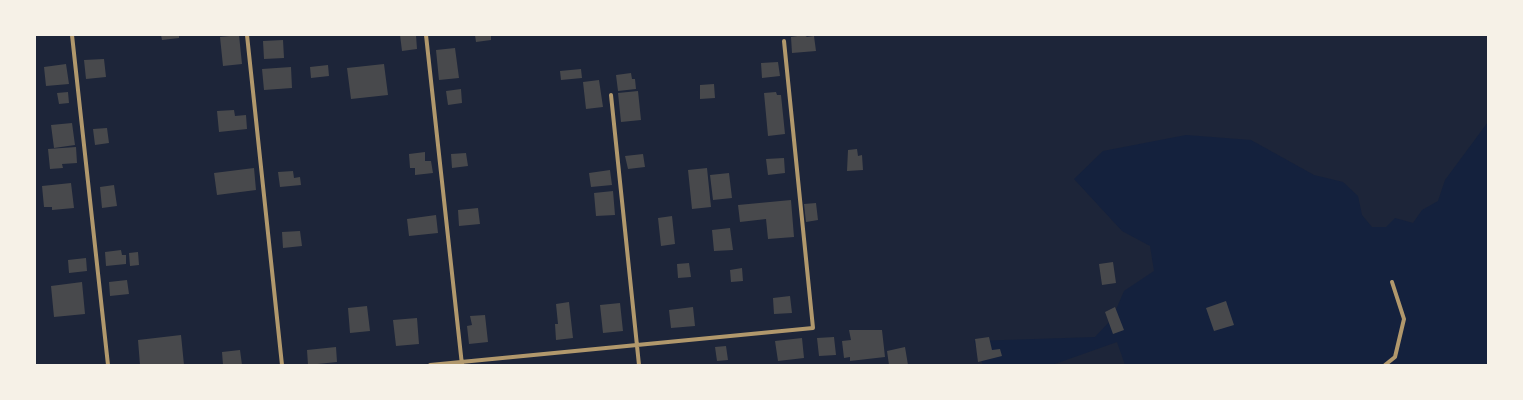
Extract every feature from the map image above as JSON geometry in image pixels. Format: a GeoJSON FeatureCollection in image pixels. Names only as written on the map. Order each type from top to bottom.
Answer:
{"type":"FeatureCollection","features":[{"type":"Feature","properties":{"kind":"lane"},"geometry":{"type":"LineString","coordinates":[[72,35],[108,365]]}},
{"type":"Feature","properties":{"kind":"lane"},"geometry":{"type":"LineString","coordinates":[[247,35],[282,365]]}},
{"type":"Feature","properties":{"kind":"lane"},"geometry":{"type":"LineString","coordinates":[[426,35],[461,363]]}},
{"type":"Feature","properties":{"kind":"lane"},"geometry":{"type":"LineString","coordinates":[[430,365],[813,328],[784,42]]}},
{"type":"Feature","properties":{"kind":"lane"},"geometry":{"type":"LineString","coordinates":[[611,95],[640,365]]}},
{"type":"Feature","properties":{"kind":"lane"},"geometry":{"type":"LineString","coordinates":[[1385,365],[1395,356],[1404,319],[1392,282]]}},
{"type":"Feature","properties":{"kind":"shaded area"},"geometry":{"type":"Polygon","coordinates":[[[35,35],[1488,35],[1488,122],[1445,180],[1438,201],[1422,210],[1413,223],[1395,218],[1386,227],[1372,227],[1362,215],[1358,196],[1343,182],[1314,175],[1251,140],[1186,135],[1103,151],[1074,179],[1122,231],[1150,246],[1154,271],[1124,291],[1112,319],[1095,337],[974,341],[983,365],[35,365],[35,35]]]}},
{"type":"Feature","properties":{"kind":"shaded area"},"geometry":{"type":"Polygon","coordinates":[[[1117,342],[1125,365],[1052,365],[1117,342]]]}},
{"type":"Feature","properties":{"kind":"building"},"geometry":{"type":"Polygon","coordinates":[[[161,35],[179,35],[179,38],[162,40],[161,35]]]}},
{"type":"Feature","properties":{"kind":"building"},"geometry":{"type":"Polygon","coordinates":[[[239,35],[242,64],[223,66],[220,37],[239,35]]]}},
{"type":"Feature","properties":{"kind":"building"},"geometry":{"type":"Polygon","coordinates":[[[400,35],[416,35],[417,49],[402,51],[400,35]]]}},
{"type":"Feature","properties":{"kind":"building"},"geometry":{"type":"Polygon","coordinates":[[[475,35],[491,35],[491,40],[476,42],[475,35]]]}},
{"type":"Feature","properties":{"kind":"building"},"geometry":{"type":"Polygon","coordinates":[[[804,35],[807,37],[814,36],[816,51],[792,53],[791,37],[804,35]]]}},
{"type":"Feature","properties":{"kind":"building"},"geometry":{"type":"Polygon","coordinates":[[[283,40],[284,58],[264,59],[263,41],[283,40]]]}},
{"type":"Feature","properties":{"kind":"building"},"geometry":{"type":"Polygon","coordinates":[[[455,48],[459,78],[439,80],[436,50],[455,48]]]}},
{"type":"Feature","properties":{"kind":"building"},"geometry":{"type":"Polygon","coordinates":[[[104,59],[106,77],[86,79],[84,60],[104,59]]]}},
{"type":"Feature","properties":{"kind":"building"},"geometry":{"type":"Polygon","coordinates":[[[778,62],[780,76],[762,78],[761,63],[778,62]]]}},
{"type":"Feature","properties":{"kind":"building"},"geometry":{"type":"Polygon","coordinates":[[[66,64],[69,84],[46,86],[44,67],[66,64]]]}},
{"type":"Feature","properties":{"kind":"building"},"geometry":{"type":"Polygon","coordinates":[[[384,64],[388,95],[351,99],[347,68],[384,64]]]}},
{"type":"Feature","properties":{"kind":"building"},"geometry":{"type":"Polygon","coordinates":[[[328,65],[329,76],[311,78],[310,67],[328,65]]]}},
{"type":"Feature","properties":{"kind":"building"},"geometry":{"type":"Polygon","coordinates":[[[291,67],[292,88],[264,90],[262,69],[291,67]]]}},
{"type":"Feature","properties":{"kind":"building"},"geometry":{"type":"Polygon","coordinates":[[[581,69],[582,78],[561,80],[560,71],[581,69]]]}},
{"type":"Feature","properties":{"kind":"building"},"geometry":{"type":"Polygon","coordinates":[[[631,73],[632,79],[635,79],[636,89],[618,91],[616,75],[631,73]]]}},
{"type":"Feature","properties":{"kind":"building"},"geometry":{"type":"Polygon","coordinates":[[[599,80],[603,107],[586,109],[583,82],[599,80]]]}},
{"type":"Feature","properties":{"kind":"building"},"geometry":{"type":"Polygon","coordinates":[[[714,84],[715,98],[700,99],[700,85],[714,84]]]}},
{"type":"Feature","properties":{"kind":"building"},"geometry":{"type":"Polygon","coordinates":[[[461,89],[462,103],[448,105],[446,91],[461,89]]]}},
{"type":"Feature","properties":{"kind":"building"},"geometry":{"type":"Polygon","coordinates":[[[638,91],[641,120],[621,122],[618,93],[638,91]]]}},
{"type":"Feature","properties":{"kind":"building"},"geometry":{"type":"Polygon","coordinates":[[[68,92],[69,103],[59,104],[57,93],[68,92]]]}},
{"type":"Feature","properties":{"kind":"building"},"geometry":{"type":"Polygon","coordinates":[[[776,92],[777,95],[781,95],[785,134],[768,136],[764,93],[776,92]]]}},
{"type":"Feature","properties":{"kind":"building"},"geometry":{"type":"Polygon","coordinates":[[[234,110],[235,116],[246,115],[247,129],[219,132],[217,111],[234,110]]]}},
{"type":"Feature","properties":{"kind":"building"},"geometry":{"type":"Polygon","coordinates":[[[72,123],[75,145],[54,148],[51,125],[72,123]]]}},
{"type":"Feature","properties":{"kind":"building"},"geometry":{"type":"Polygon","coordinates":[[[107,128],[109,143],[95,145],[93,129],[107,128]]]}},
{"type":"Feature","properties":{"kind":"building"},"geometry":{"type":"Polygon","coordinates":[[[76,147],[77,163],[62,164],[63,168],[50,169],[48,149],[76,147]]]}},
{"type":"Feature","properties":{"kind":"building"},"geometry":{"type":"Polygon","coordinates":[[[857,149],[858,156],[862,155],[863,170],[847,171],[848,150],[857,149]]]}},
{"type":"Feature","properties":{"kind":"building"},"geometry":{"type":"Polygon","coordinates":[[[425,152],[425,161],[431,161],[433,173],[415,175],[415,168],[410,168],[409,154],[425,152]]]}},
{"type":"Feature","properties":{"kind":"building"},"geometry":{"type":"Polygon","coordinates":[[[466,153],[468,166],[452,168],[451,154],[466,153]]]}},
{"type":"Feature","properties":{"kind":"building"},"geometry":{"type":"Polygon","coordinates":[[[643,154],[645,167],[628,169],[625,156],[643,154]]]}},
{"type":"Feature","properties":{"kind":"building"},"geometry":{"type":"Polygon","coordinates":[[[784,158],[785,173],[768,175],[766,159],[784,158]]]}},
{"type":"Feature","properties":{"kind":"building"},"geometry":{"type":"Polygon","coordinates":[[[254,168],[256,190],[217,195],[214,173],[254,168]]]}},
{"type":"Feature","properties":{"kind":"building"},"geometry":{"type":"Polygon","coordinates":[[[707,168],[711,207],[692,209],[688,170],[707,168]]]}},
{"type":"Feature","properties":{"kind":"building"},"geometry":{"type":"Polygon","coordinates":[[[610,170],[612,185],[591,187],[589,173],[610,170]]]}},
{"type":"Feature","properties":{"kind":"building"},"geometry":{"type":"Polygon","coordinates":[[[293,171],[294,178],[300,177],[301,185],[280,187],[278,172],[293,171]]]}},
{"type":"Feature","properties":{"kind":"building"},"geometry":{"type":"Polygon","coordinates":[[[729,173],[732,198],[713,200],[710,175],[729,173]]]}},
{"type":"Feature","properties":{"kind":"building"},"geometry":{"type":"Polygon","coordinates":[[[71,183],[74,208],[52,210],[52,207],[44,207],[42,186],[71,183]]]}},
{"type":"Feature","properties":{"kind":"building"},"geometry":{"type":"Polygon","coordinates":[[[114,185],[117,206],[102,208],[100,187],[114,185]]]}},
{"type":"Feature","properties":{"kind":"building"},"geometry":{"type":"Polygon","coordinates":[[[613,191],[615,215],[596,216],[594,193],[613,191]]]}},
{"type":"Feature","properties":{"kind":"building"},"geometry":{"type":"Polygon","coordinates":[[[791,200],[794,237],[768,239],[766,219],[740,222],[738,205],[791,200]]]}},
{"type":"Feature","properties":{"kind":"building"},"geometry":{"type":"Polygon","coordinates":[[[816,203],[818,220],[806,222],[804,204],[816,203]]]}},
{"type":"Feature","properties":{"kind":"building"},"geometry":{"type":"Polygon","coordinates":[[[478,208],[480,224],[459,226],[458,210],[478,208]]]}},
{"type":"Feature","properties":{"kind":"building"},"geometry":{"type":"Polygon","coordinates":[[[436,215],[438,233],[409,236],[407,219],[436,215]]]}},
{"type":"Feature","properties":{"kind":"building"},"geometry":{"type":"Polygon","coordinates":[[[672,216],[675,244],[661,246],[658,218],[672,216]]]}},
{"type":"Feature","properties":{"kind":"building"},"geometry":{"type":"Polygon","coordinates":[[[730,228],[733,250],[714,251],[712,230],[730,228]]]}},
{"type":"Feature","properties":{"kind":"building"},"geometry":{"type":"Polygon","coordinates":[[[300,231],[302,246],[283,248],[282,232],[300,231]]]}},
{"type":"Feature","properties":{"kind":"building"},"geometry":{"type":"Polygon","coordinates":[[[121,250],[122,255],[126,255],[126,264],[106,266],[105,252],[121,250]]]}},
{"type":"Feature","properties":{"kind":"building"},"geometry":{"type":"Polygon","coordinates":[[[138,252],[139,265],[130,266],[129,253],[138,252]]]}},
{"type":"Feature","properties":{"kind":"building"},"geometry":{"type":"Polygon","coordinates":[[[86,258],[87,271],[69,273],[68,260],[86,258]]]}},
{"type":"Feature","properties":{"kind":"building"},"geometry":{"type":"Polygon","coordinates":[[[1113,262],[1116,283],[1102,285],[1099,264],[1113,262]]]}},
{"type":"Feature","properties":{"kind":"building"},"geometry":{"type":"Polygon","coordinates":[[[689,263],[691,277],[678,278],[677,264],[689,263]]]}},
{"type":"Feature","properties":{"kind":"building"},"geometry":{"type":"Polygon","coordinates":[[[742,268],[743,281],[731,282],[730,270],[742,268]]]}},
{"type":"Feature","properties":{"kind":"building"},"geometry":{"type":"Polygon","coordinates":[[[127,280],[129,294],[110,296],[109,282],[127,280]]]}},
{"type":"Feature","properties":{"kind":"building"},"geometry":{"type":"Polygon","coordinates":[[[82,282],[85,314],[54,317],[51,286],[82,282]]]}},
{"type":"Feature","properties":{"kind":"building"},"geometry":{"type":"Polygon","coordinates":[[[790,296],[792,313],[774,314],[773,298],[790,296]]]}},
{"type":"Feature","properties":{"kind":"building"},"geometry":{"type":"Polygon","coordinates":[[[1226,301],[1234,325],[1214,331],[1206,308],[1226,301]]]}},
{"type":"Feature","properties":{"kind":"building"},"geometry":{"type":"Polygon","coordinates":[[[569,302],[573,338],[556,340],[555,324],[558,324],[556,304],[569,302]]]}},
{"type":"Feature","properties":{"kind":"building"},"geometry":{"type":"Polygon","coordinates":[[[620,303],[623,331],[603,333],[600,305],[620,303]]]}},
{"type":"Feature","properties":{"kind":"building"},"geometry":{"type":"Polygon","coordinates":[[[367,306],[370,331],[350,333],[348,308],[367,306]]]}},
{"type":"Feature","properties":{"kind":"building"},"geometry":{"type":"Polygon","coordinates":[[[693,307],[695,326],[671,328],[669,310],[693,307]]]}},
{"type":"Feature","properties":{"kind":"building"},"geometry":{"type":"Polygon","coordinates":[[[1115,307],[1124,330],[1113,334],[1105,312],[1115,307]]]}},
{"type":"Feature","properties":{"kind":"building"},"geometry":{"type":"Polygon","coordinates":[[[485,315],[488,342],[469,344],[467,326],[472,325],[470,316],[485,315]]]}},
{"type":"Feature","properties":{"kind":"building"},"geometry":{"type":"Polygon","coordinates":[[[417,318],[419,344],[396,346],[393,320],[417,318]]]}},
{"type":"Feature","properties":{"kind":"building"},"geometry":{"type":"Polygon","coordinates":[[[849,330],[882,330],[885,357],[850,361],[850,357],[844,358],[842,341],[851,340],[849,330]]]}},
{"type":"Feature","properties":{"kind":"building"},"geometry":{"type":"Polygon","coordinates":[[[181,335],[184,365],[140,365],[138,340],[181,335]]]}},
{"type":"Feature","properties":{"kind":"building"},"geometry":{"type":"Polygon","coordinates":[[[834,337],[836,355],[819,356],[817,338],[834,337]]]}},
{"type":"Feature","properties":{"kind":"building"},"geometry":{"type":"Polygon","coordinates":[[[989,337],[992,350],[1000,349],[1002,356],[978,362],[975,339],[989,337]]]}},
{"type":"Feature","properties":{"kind":"building"},"geometry":{"type":"Polygon","coordinates":[[[802,338],[804,358],[778,361],[775,341],[802,338]]]}},
{"type":"Feature","properties":{"kind":"building"},"geometry":{"type":"Polygon","coordinates":[[[726,346],[728,360],[717,361],[715,347],[726,346]]]}},
{"type":"Feature","properties":{"kind":"building"},"geometry":{"type":"Polygon","coordinates":[[[336,347],[337,362],[308,365],[307,350],[336,347]]]}},
{"type":"Feature","properties":{"kind":"building"},"geometry":{"type":"Polygon","coordinates":[[[905,347],[908,365],[889,365],[887,351],[905,347]]]}},
{"type":"Feature","properties":{"kind":"building"},"geometry":{"type":"Polygon","coordinates":[[[240,350],[242,365],[223,365],[222,352],[240,350]]]}}]}
